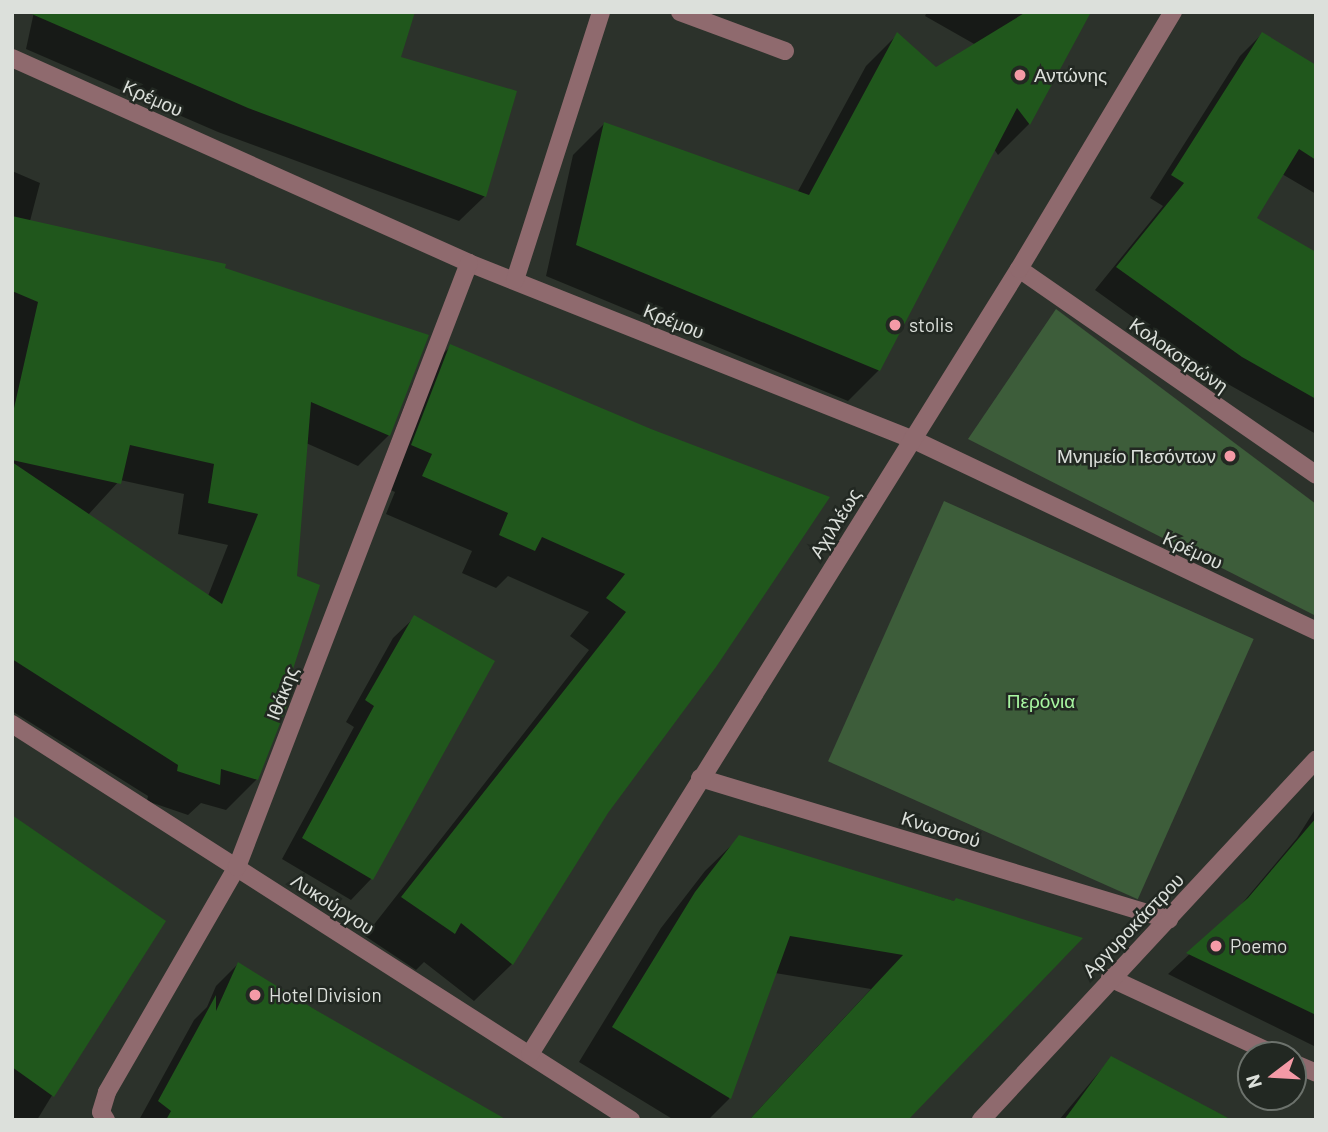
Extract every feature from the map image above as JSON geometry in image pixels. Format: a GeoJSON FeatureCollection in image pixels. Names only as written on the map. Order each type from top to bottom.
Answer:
{"type":"FeatureCollection","features":[{"type":"Feature","properties":{"kind":"street"},"geometry":{"type":"LineString","coordinates":[[515,281],[601,12]]}},
{"type":"Feature","properties":{"kind":"street"},"geometry":{"type":"LineString","coordinates":[[681,12],[785,51]]}},
{"type":"Feature","properties":{"kind":"street","name":"Αχιλλέως"},"geometry":{"type":"LineString","coordinates":[[530,1054],[1019,269],[1173,12]]}},
{"type":"Feature","properties":{"kind":"street","name":"Κρέμου"},"geometry":{"type":"LineString","coordinates":[[12,58],[470,263],[912,439],[1316,631]]}},
{"type":"Feature","properties":{"kind":"street","name":"Ιθάκης"},"geometry":{"type":"LineString","coordinates":[[106,1120],[101,1112],[107,1093],[237,867],[470,263]]}},
{"type":"Feature","properties":{"kind":"street","name":"Κολοκοτρώνη"},"geometry":{"type":"LineString","coordinates":[[1019,269],[1316,475]]}},
{"type":"Feature","properties":{"kind":"street","name":"Λυκούργου"},"geometry":{"type":"LineString","coordinates":[[12,724],[631,1120]]}},
{"type":"Feature","properties":{"kind":"street","name":"Αργυροκάστρου"},"geometry":{"type":"LineString","coordinates":[[981,1120],[1316,759]]}},
{"type":"Feature","properties":{"kind":"street","name":"Κνωσσού"},"geometry":{"type":"LineString","coordinates":[[701,778],[1169,920]]}},
{"type":"Feature","properties":{"kind":"street"},"geometry":{"type":"LineString","coordinates":[[1110,978],[1246,1041]]}},
{"type":"Feature","properties":{"kind":"green space"},"geometry":{"type":"Polygon","coordinates":[[[1056,309],[1316,504],[1316,616],[968,439],[1056,309]]]}},
{"type":"Feature","properties":{"kind":"green space","name":"Περόνια"},"geometry":{"type":"Polygon","coordinates":[[[944,501],[1254,639],[1138,899],[828,761],[944,501]]]}},
{"type":"Feature","properties":{"kind":"building"},"geometry":{"type":"Polygon","coordinates":[[[27,12],[415,12],[401,57],[517,91],[486,197],[248,108],[27,12]]]}},
{"type":"Feature","properties":{"kind":"building"},"geometry":{"type":"Polygon","coordinates":[[[1026,12],[1091,12],[1030,125],[1017,108],[880,371],[576,245],[604,122],[809,195],[897,32],[936,67],[1026,12]]]}},
{"type":"Feature","properties":{"kind":"building"},"geometry":{"type":"Polygon","coordinates":[[[1262,32],[1316,65],[1316,160],[1299,149],[1257,218],[1316,252],[1316,399],[1242,357],[1116,267],[1184,183],[1171,175],[1262,32]]]}},
{"type":"Feature","properties":{"kind":"building"},"geometry":{"type":"Polygon","coordinates":[[[12,216],[226,264],[225,268],[429,335],[390,436],[311,402],[297,576],[320,585],[286,691],[292,693],[258,780],[221,769],[220,785],[177,771],[178,765],[12,659],[12,462],[222,604],[258,514],[208,503],[214,464],[130,445],[121,484],[12,460],[12,417],[38,302],[12,291],[12,216]]]}},
{"type":"Feature","properties":{"kind":"building"},"geometry":{"type":"Polygon","coordinates":[[[450,344],[651,429],[830,497],[716,667],[608,813],[513,965],[461,923],[455,934],[401,897],[626,612],[606,598],[625,574],[542,537],[535,551],[499,535],[508,513],[422,476],[432,454],[411,445],[450,344]]]}},
{"type":"Feature","properties":{"kind":"building"},"geometry":{"type":"Polygon","coordinates":[[[414,615],[495,661],[373,880],[302,838],[374,706],[365,700],[414,615]]]}},
{"type":"Feature","properties":{"kind":"building"},"geometry":{"type":"Polygon","coordinates":[[[12,815],[166,921],[54,1097],[12,1067],[12,815]]]}},
{"type":"Feature","properties":{"kind":"building"},"geometry":{"type":"Polygon","coordinates":[[[1316,818],[1316,1015],[1186,953],[1248,898],[1316,818]]]}},
{"type":"Feature","properties":{"kind":"building"},"geometry":{"type":"Polygon","coordinates":[[[739,835],[1083,938],[908,1120],[749,1120],[903,955],[790,936],[731,1099],[612,1027],[695,892],[739,835]]]}},
{"type":"Feature","properties":{"kind":"building"},"geometry":{"type":"Polygon","coordinates":[[[238,962],[507,1120],[166,1120],[171,1111],[158,1101],[216,995],[216,1011],[238,962]]]}},
{"type":"Feature","properties":{"kind":"building"},"geometry":{"type":"Polygon","coordinates":[[[1111,1056],[1232,1120],[1064,1120],[1111,1056]]]}},
{"type":"Feature","properties":{"kind":"place","name":"Αντώνης"},"geometry":{"type":"Point","coordinates":[1020,75]}},
{"type":"Feature","properties":{"kind":"place","name":"stolis"},"geometry":{"type":"Point","coordinates":[895,325]}},
{"type":"Feature","properties":{"kind":"place","name":"Μνημείο Πεσόντων"},"geometry":{"type":"Point","coordinates":[1230,456]}},
{"type":"Feature","properties":{"kind":"place","name":"Poemo"},"geometry":{"type":"Point","coordinates":[1216,946]}},
{"type":"Feature","properties":{"kind":"place","name":"Hotel Division"},"geometry":{"type":"Point","coordinates":[255,995]}}]}
